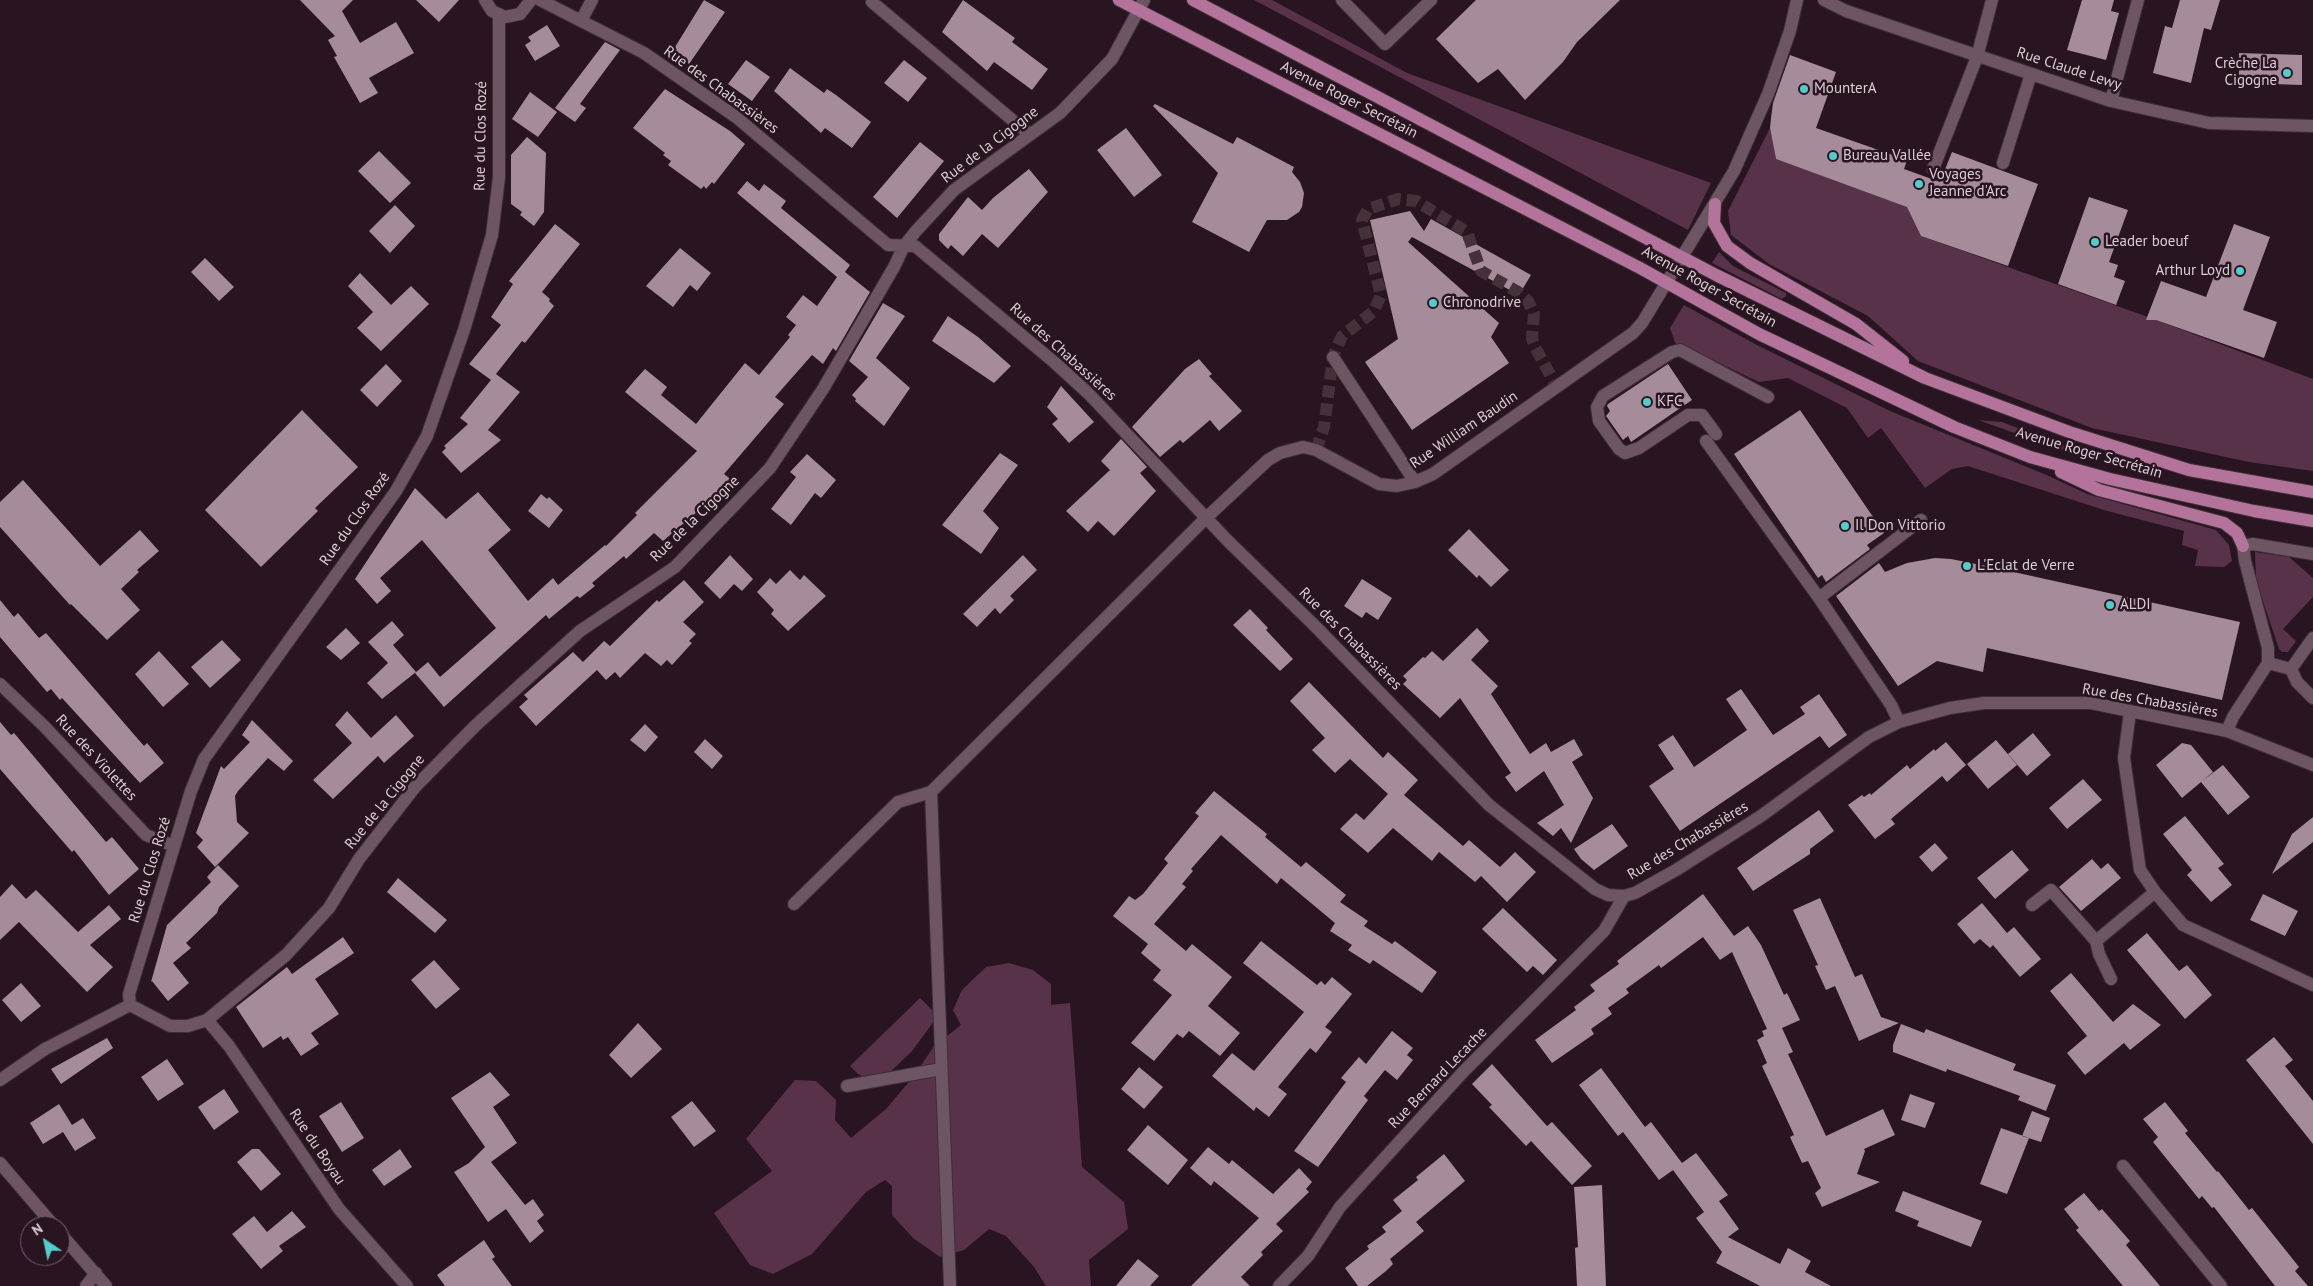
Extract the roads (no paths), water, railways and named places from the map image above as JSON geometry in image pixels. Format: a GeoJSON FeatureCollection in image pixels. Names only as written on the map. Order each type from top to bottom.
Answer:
{"type":"FeatureCollection","features":[{"type":"Feature","properties":{"kind":"main road","name":"Avenue Roger Secrétain"},"geometry":{"type":"LineString","coordinates":[[1119,0],[1141,5],[1640,268],[1759,334],[1936,419],[2030,456],[2128,483],[2254,511],[2313,521]]}},
{"type":"Feature","properties":{"kind":"main road","name":"Avenue Roger Secrétain"},"geometry":{"type":"LineString","coordinates":[[1193,0],[1682,257],[1925,378],[2072,433],[2189,470],[2313,492]]}},
{"type":"Feature","properties":{"kind":"main road"},"geometry":{"type":"LineString","coordinates":[[1715,204],[1714,223],[1727,246],[1750,264],[1856,324],[1925,378]]}},
{"type":"Feature","properties":{"kind":"main road"},"geometry":{"type":"LineString","coordinates":[[2030,456],[2099,490],[2224,523],[2237,533],[2243,546]]}},
{"type":"Feature","properties":{"kind":"street"},"geometry":{"type":"LineString","coordinates":[[485,0],[492,11],[499,15],[512,17],[520,14],[531,0]]}},
{"type":"Feature","properties":{"kind":"street","name":"Rue des Chabassières"},"geometry":{"type":"LineString","coordinates":[[540,0],[644,53],[728,111],[888,245],[915,246],[1081,387],[1206,518],[1489,804],[1595,889],[1608,895],[1624,896],[1646,888],[1761,816],[1869,737],[1899,722],[1950,708],[1984,703],[2090,703],[2227,731],[2313,766]]}},
{"type":"Feature","properties":{"kind":"street"},"geometry":{"type":"LineString","coordinates":[[581,21],[592,0]]}},
{"type":"Feature","properties":{"kind":"street"},"geometry":{"type":"LineString","coordinates":[[873,0],[872,2],[1029,134]]}},
{"type":"Feature","properties":{"kind":"street"},"geometry":{"type":"LineString","coordinates":[[1342,0],[1385,44],[1431,0]]}},
{"type":"Feature","properties":{"kind":"street","name":"Rue William Baudin"},"geometry":{"type":"LineString","coordinates":[[931,792],[1206,518],[1268,460],[1280,453],[1303,447],[1316,450],[1379,484],[1397,486],[1415,482],[1433,474],[1633,333],[1642,323],[1734,171],[1768,94],[1790,31],[1797,0]]}},
{"type":"Feature","properties":{"kind":"street","name":"Rue Claude Lewy"},"geometry":{"type":"LineString","coordinates":[[1824,0],[1846,12],[2111,101],[2208,123],[2313,126]]}},
{"type":"Feature","properties":{"kind":"street"},"geometry":{"type":"LineString","coordinates":[[1933,169],[1977,57],[1992,0]]}},
{"type":"Feature","properties":{"kind":"street"},"geometry":{"type":"LineString","coordinates":[[2111,101],[2138,0]]}},
{"type":"Feature","properties":{"kind":"street","name":"Rue de la Cigogne"},"geometry":{"type":"LineString","coordinates":[[130,1005],[170,1026],[188,1026],[207,1020],[286,955],[323,914],[359,859],[415,787],[476,726],[580,631],[675,567],[770,468],[823,389],[894,267],[904,246],[954,190],[1060,113],[1112,59],[1141,5]]}},
{"type":"Feature","properties":{"kind":"street","name":"Rue du Clos Rozé"},"geometry":{"type":"LineString","coordinates":[[130,1005],[129,994],[191,791],[204,758],[396,491],[427,436],[464,330],[492,235],[499,177],[499,15]]}},
{"type":"Feature","properties":{"kind":"street"},"geometry":{"type":"LineString","coordinates":[[2003,163],[2031,74]]}},
{"type":"Feature","properties":{"kind":"street"},"geometry":{"type":"LineString","coordinates":[[1768,397],[1680,350],[1672,352],[1603,396],[1597,407],[1599,421],[1619,449],[1626,453],[1639,448],[1688,415],[1702,415],[1711,437],[1891,705],[1899,722]]}},
{"type":"Feature","properties":{"kind":"street"},"geometry":{"type":"LineString","coordinates":[[1333,357],[1415,482]]}},
{"type":"Feature","properties":{"kind":"street"},"geometry":{"type":"LineString","coordinates":[[1819,598],[1921,520]]}},
{"type":"Feature","properties":{"kind":"street"},"geometry":{"type":"LineString","coordinates":[[2227,731],[2233,716],[2268,663],[2268,648],[2245,562],[2243,546],[2253,544],[2313,554]]}},
{"type":"Feature","properties":{"kind":"street"},"geometry":{"type":"LineString","coordinates":[[2291,669],[2313,638]]}},
{"type":"Feature","properties":{"kind":"street"},"geometry":{"type":"LineString","coordinates":[[2268,663],[2291,669]]}},
{"type":"Feature","properties":{"kind":"street"},"geometry":{"type":"LineString","coordinates":[[2291,669],[2297,682],[2313,698]]}},
{"type":"Feature","properties":{"kind":"street","name":"Rue des Violettes"},"geometry":{"type":"LineString","coordinates":[[0,684],[44,726],[146,835],[174,846]]}},
{"type":"Feature","properties":{"kind":"street"},"geometry":{"type":"LineString","coordinates":[[2130,712],[2124,758],[2140,870],[2155,892],[2183,925],[2313,985]]}},
{"type":"Feature","properties":{"kind":"street"},"geometry":{"type":"LineString","coordinates":[[794,904],[898,802],[931,792],[950,1286]]}},
{"type":"Feature","properties":{"kind":"street"},"geometry":{"type":"LineString","coordinates":[[2032,905],[2051,890],[2096,941],[2099,954],[2111,979]]}},
{"type":"Feature","properties":{"kind":"street"},"geometry":{"type":"LineString","coordinates":[[2096,941],[2155,892]]}},
{"type":"Feature","properties":{"kind":"street","name":"Rue Bernard Lecache"},"geometry":{"type":"LineString","coordinates":[[1279,1286],[1308,1256],[1340,1207],[1463,1072],[1604,931],[1624,896]]}},
{"type":"Feature","properties":{"kind":"street"},"geometry":{"type":"LineString","coordinates":[[0,1080],[45,1049],[130,1005]]}},
{"type":"Feature","properties":{"kind":"street","name":"Rue du Boyau"},"geometry":{"type":"LineString","coordinates":[[207,1020],[229,1046],[339,1209],[407,1286]]}},
{"type":"Feature","properties":{"kind":"street"},"geometry":{"type":"LineString","coordinates":[[847,1086],[942,1069]]}},
{"type":"Feature","properties":{"kind":"street"},"geometry":{"type":"LineString","coordinates":[[0,1163],[45,1216]]}},
{"type":"Feature","properties":{"kind":"street"},"geometry":{"type":"LineString","coordinates":[[2123,1166],[2220,1286]]}},
{"type":"Feature","properties":{"kind":"street"},"geometry":{"type":"LineString","coordinates":[[70,1244],[106,1286]]}},
{"type":"Feature","properties":{"kind":"street"},"geometry":{"type":"LineString","coordinates":[[86,1286],[96,1274]]}},
{"type":"Feature","properties":{"kind":"tunnel"},"geometry":{"type":"LineString","coordinates":[[1316,450],[1324,427],[1333,357],[1342,336],[1374,311],[1381,295],[1362,220],[1368,209],[1398,199],[1416,201],[1467,232],[1481,271],[1518,292],[1528,301],[1534,314],[1532,339],[1557,387]]}},
{"type":"Feature","properties":{"kind":"place","name":"Crèche La Cigogne"},"geometry":{"type":"Point","coordinates":[2287,73]}},
{"type":"Feature","properties":{"kind":"place","name":"MounterA"},"geometry":{"type":"Point","coordinates":[1804,89]}},
{"type":"Feature","properties":{"kind":"place","name":"Bureau Vallée"},"geometry":{"type":"Point","coordinates":[1833,156]}},
{"type":"Feature","properties":{"kind":"place","name":"Voyages Jeanne d'Arc"},"geometry":{"type":"Point","coordinates":[1919,184]}},
{"type":"Feature","properties":{"kind":"place","name":"Leader boeuf"},"geometry":{"type":"Point","coordinates":[2095,242]}},
{"type":"Feature","properties":{"kind":"place","name":"Arthur Loyd"},"geometry":{"type":"Point","coordinates":[2240,271]}},
{"type":"Feature","properties":{"kind":"place","name":"Chronodrive"},"geometry":{"type":"Point","coordinates":[1433,303]}},
{"type":"Feature","properties":{"kind":"place","name":"KFC"},"geometry":{"type":"Point","coordinates":[1647,402]}},
{"type":"Feature","properties":{"kind":"place","name":"Il Don Vittorio"},"geometry":{"type":"Point","coordinates":[1845,526]}},
{"type":"Feature","properties":{"kind":"place","name":"L'Eclat de Verre"},"geometry":{"type":"Point","coordinates":[1967,566]}},
{"type":"Feature","properties":{"kind":"place","name":"ALDI"},"geometry":{"type":"Point","coordinates":[2110,605]}}]}
